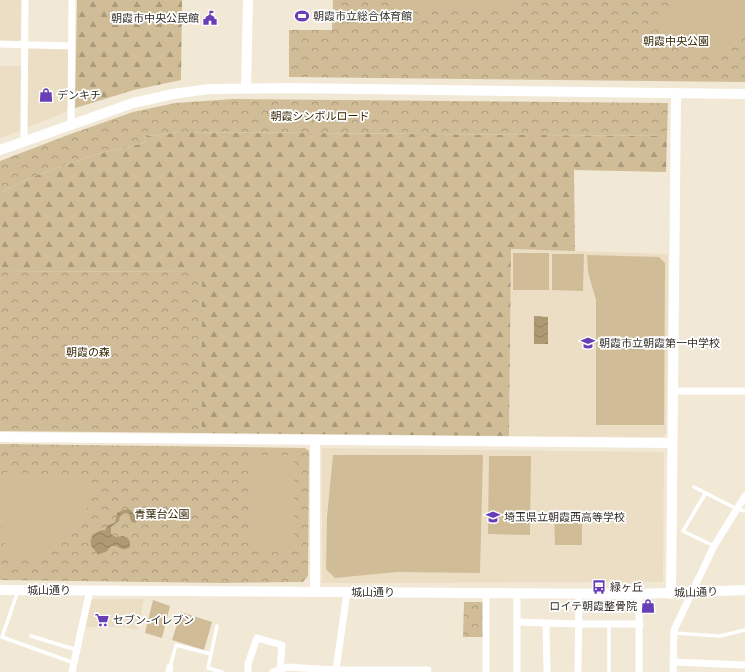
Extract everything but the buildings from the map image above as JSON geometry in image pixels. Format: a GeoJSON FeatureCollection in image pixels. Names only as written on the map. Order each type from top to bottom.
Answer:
{"type":"FeatureCollection","features":[{"type":"Feature","properties":{"kind":"street"},"geometry":{"type":"LineString","coordinates":[[24,141],[25,0]]}},
{"type":"Feature","properties":{"kind":"street"},"geometry":{"type":"LineString","coordinates":[[71,124],[72,0]]}},
{"type":"Feature","properties":{"kind":"street"},"geometry":{"type":"LineString","coordinates":[[246,88],[248,0]]}},
{"type":"Feature","properties":{"kind":"street"},"geometry":{"type":"LineString","coordinates":[[0,44],[72,46]]}},
{"type":"Feature","properties":{"kind":"street"},"geometry":{"type":"LineString","coordinates":[[0,150],[133,102],[209,89],[246,88],[745,94]]}},
{"type":"Feature","properties":{"kind":"street"},"geometry":{"type":"LineString","coordinates":[[671,594],[676,94]]}},
{"type":"Feature","properties":{"kind":"street"},"geometry":{"type":"LineString","coordinates":[[673,391],[745,391]]}},
{"type":"Feature","properties":{"kind":"street"},"geometry":{"type":"LineString","coordinates":[[0,436],[672,443]]}},
{"type":"Feature","properties":{"kind":"street"},"geometry":{"type":"LineString","coordinates":[[315,440],[315,592]]}},
{"type":"Feature","properties":{"kind":"street"},"geometry":{"type":"LineString","coordinates":[[673,672],[674,630],[714,546],[745,496]]}},
{"type":"Feature","properties":{"kind":"street","name":"城山通り"},"geometry":{"type":"LineString","coordinates":[[0,590],[671,594],[745,590]]}},
{"type":"Feature","properties":{"kind":"street"},"geometry":{"type":"LineString","coordinates":[[72,672],[90,590]]}},
{"type":"Feature","properties":{"kind":"street"},"geometry":{"type":"LineString","coordinates":[[336,670],[348,592]]}},
{"type":"Feature","properties":{"kind":"street"},"geometry":{"type":"LineString","coordinates":[[486,593],[486,672]]}},
{"type":"Feature","properties":{"kind":"street"},"geometry":{"type":"LineString","coordinates":[[516,672],[518,622],[517,593]]}},
{"type":"Feature","properties":{"kind":"street"},"geometry":{"type":"LineString","coordinates":[[578,672],[579,594]]}},
{"type":"Feature","properties":{"kind":"street"},"geometry":{"type":"LineString","coordinates":[[639,594],[639,672]]}},
{"type":"Feature","properties":{"kind":"street"},"geometry":{"type":"LineString","coordinates":[[518,622],[640,624]]}},
{"type":"Feature","properties":{"kind":"street"},"geometry":{"type":"LineString","coordinates":[[546,623],[547,672]]}},
{"type":"Feature","properties":{"kind":"street"},"geometry":{"type":"LineString","coordinates":[[248,672],[248,664],[257,638],[282,645],[276,671]]}},
{"type":"Feature","properties":{"kind":"street"},"geometry":{"type":"LineString","coordinates":[[674,662],[745,665]]}},
{"type":"Feature","properties":{"kind":"street"},"geometry":{"type":"LineString","coordinates":[[276,671],[287,667],[336,670],[428,670],[427,672]]}},
{"type":"Feature","properties":{"kind":"lane"},"geometry":{"type":"LineString","coordinates":[[694,487],[705,494],[737,509],[745,511]]}},
{"type":"Feature","properties":{"kind":"lane"},"geometry":{"type":"LineString","coordinates":[[705,494],[683,531],[714,546]]}},
{"type":"Feature","properties":{"kind":"lane"},"geometry":{"type":"LineString","coordinates":[[18,590],[2,638],[74,663]]}},
{"type":"Feature","properties":{"kind":"lane"},"geometry":{"type":"LineString","coordinates":[[608,624],[609,672]]}},
{"type":"Feature","properties":{"kind":"lane"},"geometry":{"type":"LineString","coordinates":[[217,626],[208,668],[222,672]]}},
{"type":"Feature","properties":{"kind":"lane"},"geometry":{"type":"LineString","coordinates":[[674,633],[720,636],[745,630]]}},
{"type":"Feature","properties":{"kind":"lane"},"geometry":{"type":"LineString","coordinates":[[31,636],[77,650]]}},
{"type":"Feature","properties":{"kind":"lane"},"geometry":{"type":"LineString","coordinates":[[170,669],[176,645],[211,654]]}},
{"type":"Feature","properties":{"kind":"shaded area"},"geometry":{"type":"Polygon","coordinates":[[[0,0],[21,0],[21,39],[19,41],[0,41],[0,0]]]}},
{"type":"Feature","properties":{"kind":"shaded area"},"geometry":{"type":"Polygon","coordinates":[[[30,48],[66,48],[69,51],[68,108],[66,112],[28,127],[26,125],[28,50],[30,48]]]}},
{"type":"Feature","properties":{"kind":"shaded area"},"geometry":{"type":"Polygon","coordinates":[[[0,66],[21,66],[20,131],[0,138],[0,66]]]}},
{"type":"Feature","properties":{"kind":"shaded area","name":"朝霞市立朝霞第一中学校"},"geometry":{"type":"Polygon","coordinates":[[[511,249],[668,254],[666,433],[663,437],[509,436],[511,249]]]}},
{"type":"Feature","properties":{"kind":"shaded area","name":"埼玉県立朝霞西高等学校"},"geometry":{"type":"Polygon","coordinates":[[[322,448],[664,452],[663,582],[322,583],[322,448]]]}},
{"type":"Feature","properties":{"kind":"shaded area"},"geometry":{"type":"Polygon","coordinates":[[[91,599],[144,599],[138,630],[122,627],[84,627],[91,599]]]}},
{"type":"Feature","properties":{"kind":"green space"},"geometry":{"type":"Polygon","coordinates":[[[77,0],[182,0],[181,80],[134,90],[75,108],[77,0]]]}},
{"type":"Feature","properties":{"kind":"green space","name":"朝霞中央公園"},"geometry":{"type":"Polygon","coordinates":[[[333,0],[745,0],[745,82],[289,77],[289,30],[332,30],[333,0]]]}},
{"type":"Feature","properties":{"kind":"green space"},"geometry":{"type":"Polygon","coordinates":[[[394,0],[512,0],[511,10],[394,8],[394,0]]]}},
{"type":"Feature","properties":{"kind":"green space"},"geometry":{"type":"Polygon","coordinates":[[[608,0],[661,35],[663,32],[650,22],[668,15],[675,8],[679,0],[745,0],[745,29],[735,41],[725,49],[706,56],[693,58],[608,0]]]}},
{"type":"Feature","properties":{"kind":"green space","name":"朝霞シンボルロード"},"geometry":{"type":"Polygon","coordinates":[[[234,99],[668,103],[667,136],[178,132],[153,136],[146,135],[144,143],[97,154],[32,177],[0,193],[0,161],[133,112],[175,103],[234,99]]]}},
{"type":"Feature","properties":{"kind":"green space"},"geometry":{"type":"Polygon","coordinates":[[[178,132],[667,136],[666,172],[574,170],[575,251],[511,249],[509,436],[202,433],[202,272],[0,271],[0,193],[32,177],[97,154],[144,143],[146,135],[153,136],[178,132]]]}},
{"type":"Feature","properties":{"kind":"green space"},"geometry":{"type":"Polygon","coordinates":[[[513,253],[549,253],[549,290],[513,290],[513,253]]]}},
{"type":"Feature","properties":{"kind":"green space"},"geometry":{"type":"Polygon","coordinates":[[[552,254],[584,254],[583,291],[552,290],[552,254]]]}},
{"type":"Feature","properties":{"kind":"green space"},"geometry":{"type":"Polygon","coordinates":[[[587,255],[659,257],[665,263],[664,425],[596,425],[596,300],[588,272],[587,255]]]}},
{"type":"Feature","properties":{"kind":"green space","name":"朝霞の森"},"geometry":{"type":"Polygon","coordinates":[[[0,271],[202,272],[202,433],[0,431],[0,271]]]}},
{"type":"Feature","properties":{"kind":"green space","name":"青葉台公園"},"geometry":{"type":"Polygon","coordinates":[[[0,444],[305,448],[309,451],[308,576],[303,582],[224,583],[0,580],[0,444]]]}},
{"type":"Feature","properties":{"kind":"green space"},"geometry":{"type":"Polygon","coordinates":[[[248,455],[294,455],[294,548],[248,548],[248,455]]]}},
{"type":"Feature","properties":{"kind":"green space"},"geometry":{"type":"Polygon","coordinates":[[[333,455],[483,455],[480,573],[397,572],[335,578],[326,569],[327,517],[333,455]]]}},
{"type":"Feature","properties":{"kind":"green space"},"geometry":{"type":"Polygon","coordinates":[[[489,456],[531,456],[530,535],[488,534],[489,456]]]}},
{"type":"Feature","properties":{"kind":"green space"},"geometry":{"type":"Polygon","coordinates":[[[7,472],[58,475],[91,481],[90,498],[86,513],[69,537],[57,546],[43,553],[27,558],[11,560],[6,554],[1,517],[2,477],[7,472]]]}},
{"type":"Feature","properties":{"kind":"green space"},"geometry":{"type":"Polygon","coordinates":[[[582,513],[582,545],[555,545],[554,514],[582,513]]]}},
{"type":"Feature","properties":{"kind":"green space"},"geometry":{"type":"Polygon","coordinates":[[[153,600],[170,606],[162,638],[145,633],[153,600]]]}},
{"type":"Feature","properties":{"kind":"green space"},"geometry":{"type":"Polygon","coordinates":[[[464,602],[484,602],[483,637],[463,637],[464,602]]]}},
{"type":"Feature","properties":{"kind":"green space"},"geometry":{"type":"Polygon","coordinates":[[[181,612],[212,622],[204,650],[172,640],[181,612]]]}},
{"type":"Feature","properties":{"kind":"water"},"geometry":{"type":"Polygon","coordinates":[[[534,316],[548,317],[548,344],[534,344],[534,316]]]}},
{"type":"Feature","properties":{"kind":"water"},"geometry":{"type":"Polygon","coordinates":[[[129,509],[137,516],[138,521],[134,523],[131,521],[129,514],[125,513],[120,516],[119,521],[111,527],[111,534],[116,537],[123,536],[128,538],[130,547],[123,549],[117,546],[111,546],[106,552],[98,554],[91,545],[92,536],[97,532],[105,530],[108,525],[115,523],[117,513],[129,509]]]}},
{"type":"Feature","properties":{"kind":"place","name":"朝霞市立総合体育館"},"geometry":{"type":"Point","coordinates":[302,16]}},
{"type":"Feature","properties":{"kind":"place","name":"朝霞市中央公民館"},"geometry":{"type":"Point","coordinates":[210,18]}},
{"type":"Feature","properties":{"kind":"place","name":"デンキチ"},"geometry":{"type":"Point","coordinates":[46,95]}},
{"type":"Feature","properties":{"kind":"place","name":"朝霞市立朝霞第一中学校"},"geometry":{"type":"Point","coordinates":[588,343]}},
{"type":"Feature","properties":{"kind":"place","name":"埼玉県立朝霞西高等学校"},"geometry":{"type":"Point","coordinates":[493,517]}},
{"type":"Feature","properties":{"kind":"place","name":"緑ヶ丘"},"geometry":{"type":"Point","coordinates":[599,587]}},
{"type":"Feature","properties":{"kind":"place","name":"ロイテ朝霞整骨院"},"geometry":{"type":"Point","coordinates":[648,606]}},
{"type":"Feature","properties":{"kind":"place","name":"セブン-イレブン"},"geometry":{"type":"Point","coordinates":[102,620]}}]}
